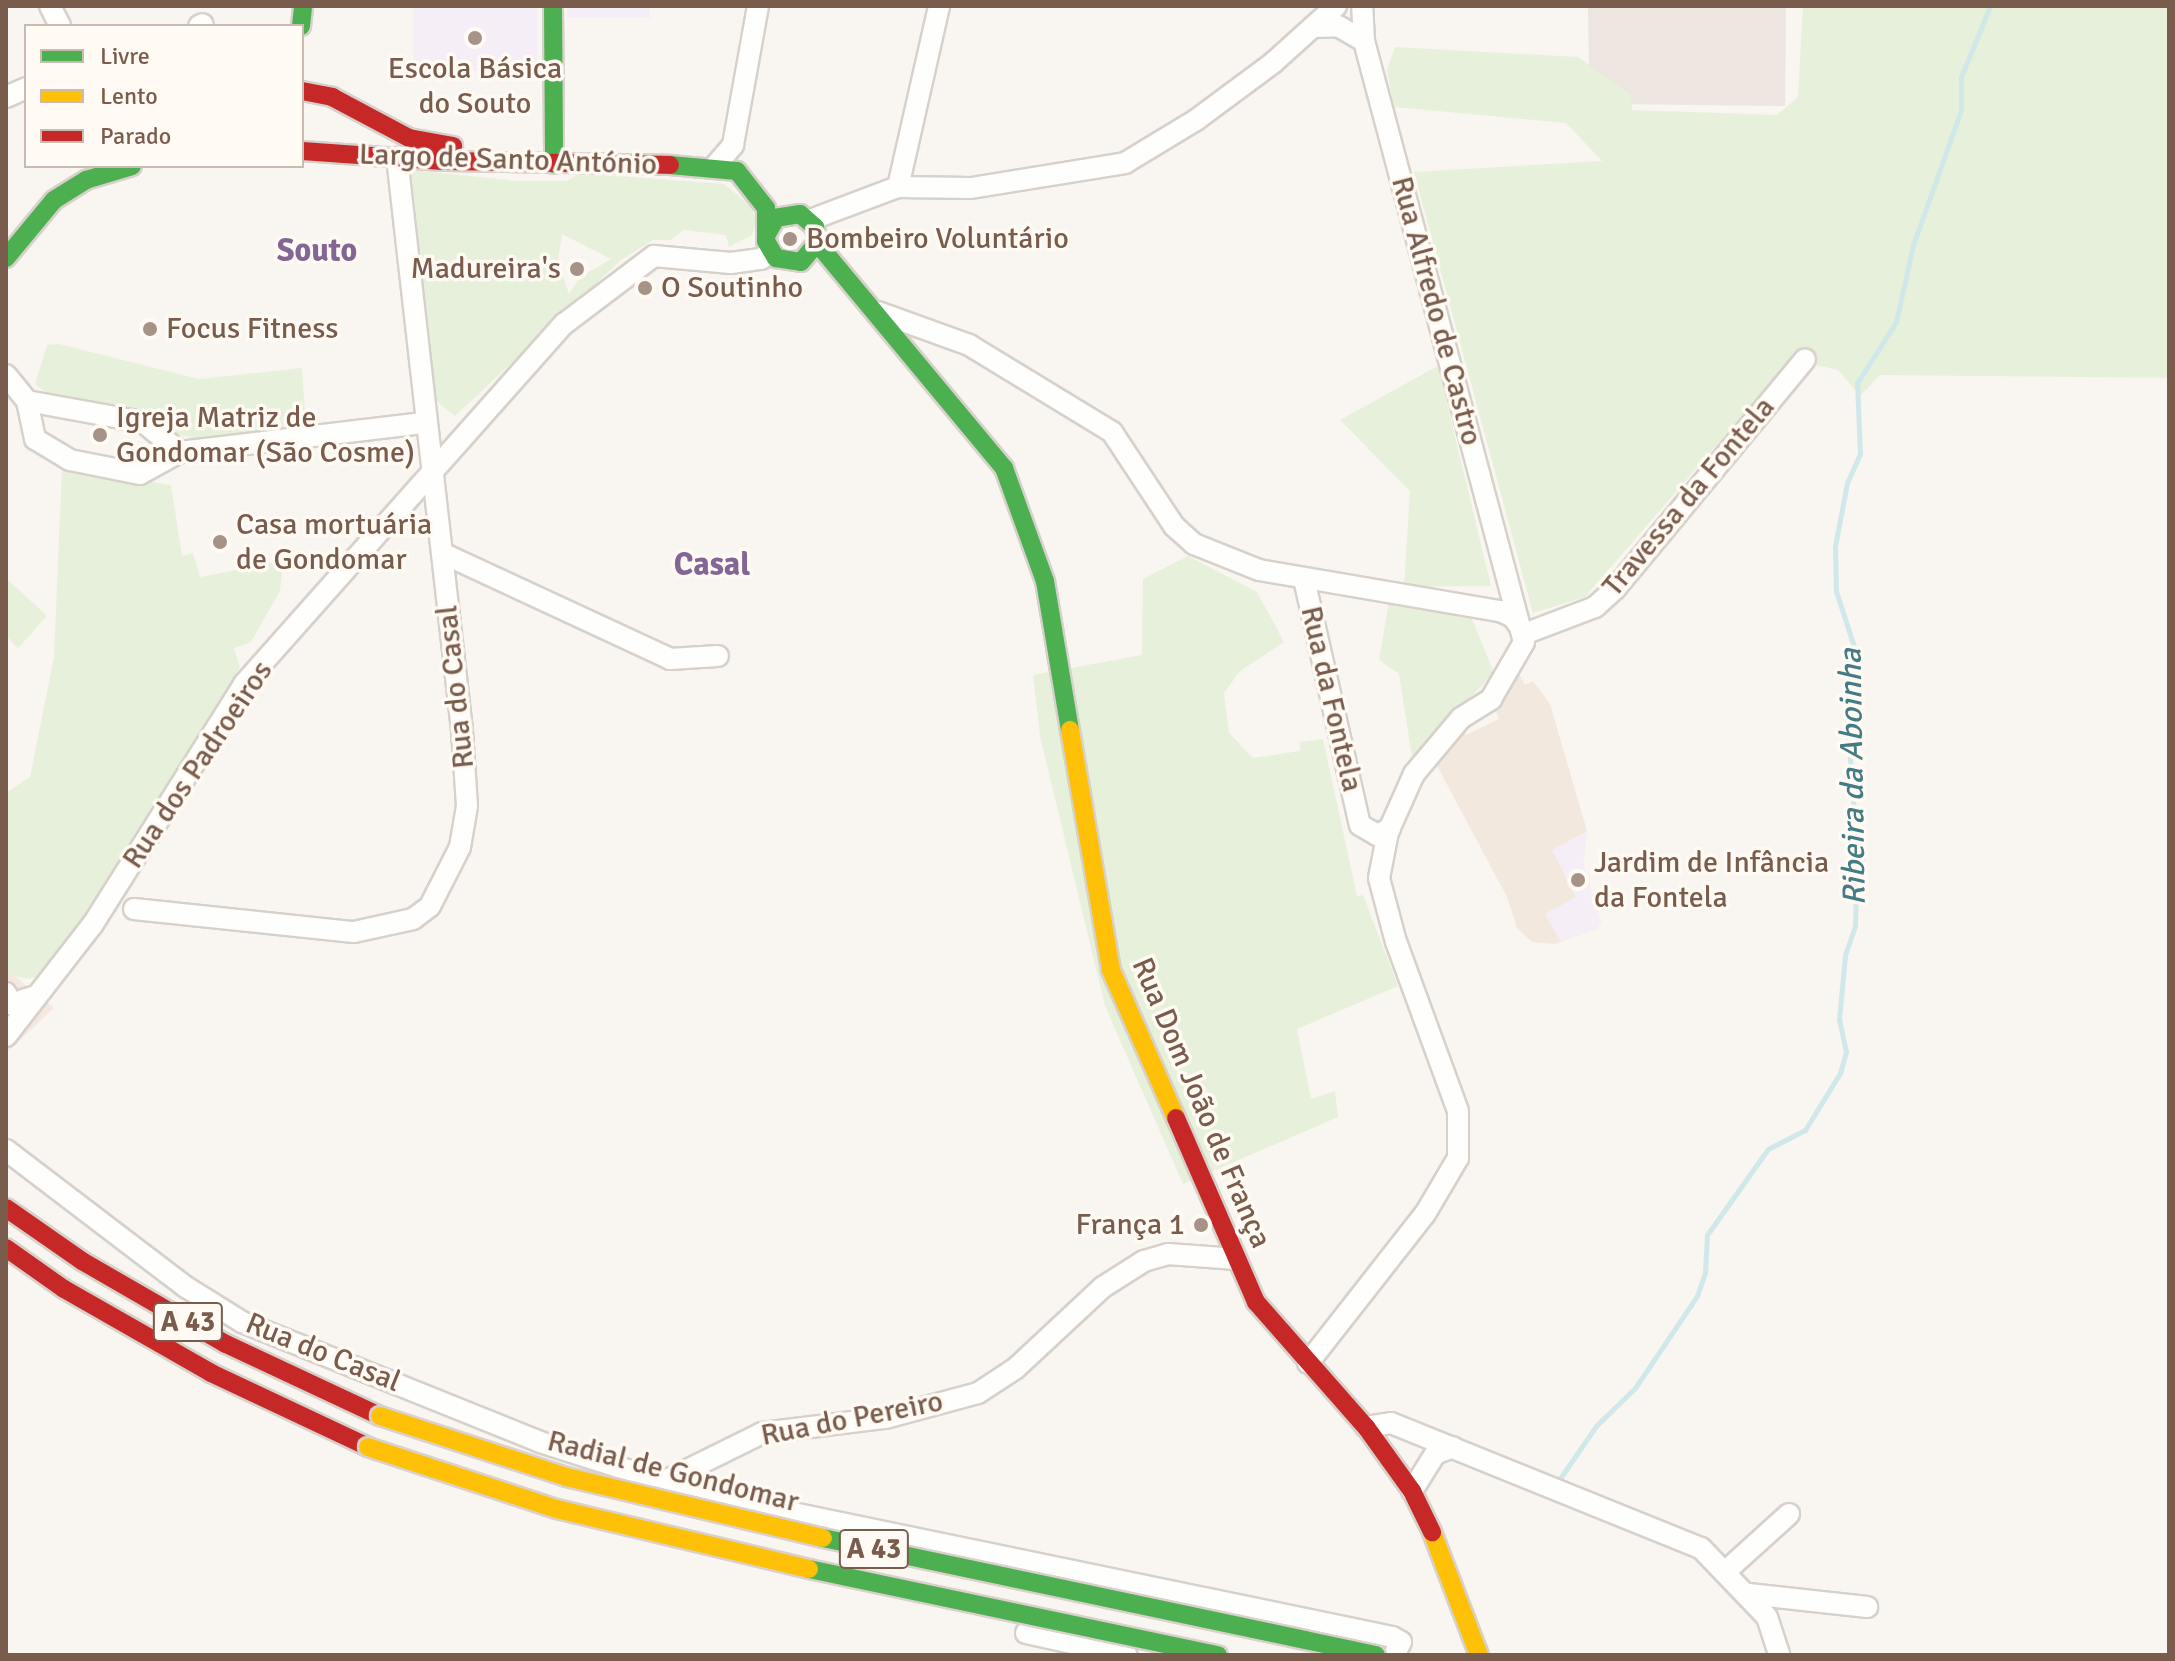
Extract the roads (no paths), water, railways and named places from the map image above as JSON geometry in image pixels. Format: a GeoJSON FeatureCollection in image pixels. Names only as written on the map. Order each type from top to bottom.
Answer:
{"type":"FeatureCollection","features":[{"type":"Feature","properties":{"kind":"main road"},"geometry":{"type":"LineString","coordinates":[[553,6],[554,155]]}},
{"type":"Feature","properties":{"kind":"main road","name":"Largo de Santo António"},"geometry":{"type":"LineString","coordinates":[[304,91],[332,97],[433,145],[554,155]]}},
{"type":"Feature","properties":{"kind":"main road","name":"Largo de Santo António"},"geometry":{"type":"LineString","coordinates":[[304,151],[397,158],[554,155],[722,159],[752,185],[766,208],[769,243]]}},
{"type":"Feature","properties":{"kind":"main road"},"geometry":{"type":"LineString","coordinates":[[722,159],[801,216],[817,243],[801,262],[783,262],[769,243],[776,218],[801,216]]}},
{"type":"Feature","properties":{"kind":"main road"},"geometry":{"type":"LineString","coordinates":[[6,258],[54,200],[86,180],[125,168]]}},
{"type":"Feature","properties":{"kind":"main road","name":"Rua Dom João de França"},"geometry":{"type":"LineString","coordinates":[[817,243],[847,283],[878,312],[1004,468],[1045,581],[1111,970],[1256,1302],[1366,1427],[1412,1491],[1445,1559],[1479,1655]]}},
{"type":"Feature","properties":{"kind":"main road","name":"Rua Dom João de França"},"geometry":{"type":"LineString","coordinates":[[801,262],[847,283]]}},
{"type":"Feature","properties":{"kind":"main road","name":"Radial de Gondomar"},"geometry":{"type":"LineString","coordinates":[[6,1208],[82,1261],[226,1344],[380,1416],[567,1477],[727,1518],[1376,1655]]}},
{"type":"Feature","properties":{"kind":"main road","name":"Radial de Gondomar"},"geometry":{"type":"LineString","coordinates":[[6,1248],[64,1289],[211,1373],[368,1447],[557,1509],[719,1550],[1218,1655]]}},
{"type":"Feature","properties":{"kind":"street"},"geometry":{"type":"LineString","coordinates":[[50,6],[59,24]]}},
{"type":"Feature","properties":{"kind":"street"},"geometry":{"type":"LineString","coordinates":[[722,159],[758,6]]}},
{"type":"Feature","properties":{"kind":"street"},"geometry":{"type":"LineString","coordinates":[[898,187],[939,6]]}},
{"type":"Feature","properties":{"kind":"street"},"geometry":{"type":"LineString","coordinates":[[801,216],[898,187],[971,188],[1125,163],[1196,120],[1336,6]]}},
{"type":"Feature","properties":{"kind":"street","name":"Rua Alfredo de Castro"},"geometry":{"type":"LineString","coordinates":[[1362,6],[1364,41],[1524,634]]}},
{"type":"Feature","properties":{"kind":"street"},"geometry":{"type":"LineString","coordinates":[[1314,27],[1338,26],[1364,41]]}},
{"type":"Feature","properties":{"kind":"street","name":"Rua do Casal"},"geometry":{"type":"LineString","coordinates":[[134,909],[354,932],[413,919],[430,906],[460,847],[467,806],[397,158]]}},
{"type":"Feature","properties":{"kind":"street","name":"Rua dos Padroeiros"},"geometry":{"type":"LineString","coordinates":[[6,1036],[93,924],[244,684],[564,324],[654,256],[731,263],[761,259],[769,243]]}},
{"type":"Feature","properties":{"kind":"street","name":"Rua da Fontela"},"geometry":{"type":"LineString","coordinates":[[878,312],[969,345],[1112,432],[1174,526],[1194,544],[1259,570],[1304,579],[1360,825],[1377,835],[1390,828]]}},
{"type":"Feature","properties":{"kind":"street","name":"Travessa da Fontela"},"geometry":{"type":"LineString","coordinates":[[1524,634],[1595,607],[1615,589],[1805,359]]}},
{"type":"Feature","properties":{"kind":"street"},"geometry":{"type":"LineString","coordinates":[[6,375],[27,401],[35,439],[70,460],[140,474],[180,452],[425,423]]}},
{"type":"Feature","properties":{"kind":"street"},"geometry":{"type":"LineString","coordinates":[[27,401],[143,422],[180,452]]}},
{"type":"Feature","properties":{"kind":"street"},"geometry":{"type":"LineString","coordinates":[[442,553],[670,659],[718,656]]}},
{"type":"Feature","properties":{"kind":"street"},"geometry":{"type":"LineString","coordinates":[[1304,579],[1479,608],[1513,617],[1524,634]]}},
{"type":"Feature","properties":{"kind":"street"},"geometry":{"type":"LineString","coordinates":[[1479,608],[1499,600],[1508,580]]}},
{"type":"Feature","properties":{"kind":"street","name":"Rua da Fontela"},"geometry":{"type":"LineString","coordinates":[[1308,1363],[1425,1214],[1458,1158],[1458,1111],[1384,901],[1379,878],[1390,828],[1414,774],[1461,718],[1491,699],[1524,634]]}},
{"type":"Feature","properties":{"kind":"street"},"geometry":{"type":"LineString","coordinates":[[6,993],[10,1004],[36,996]]}},
{"type":"Feature","properties":{"kind":"street","name":"Rua do Casal"},"geometry":{"type":"LineString","coordinates":[[6,1150],[186,1287],[242,1322],[540,1442],[669,1479],[706,1495],[1392,1637],[1401,1642],[1394,1655]]}},
{"type":"Feature","properties":{"kind":"street","name":"Rua do Pereiro"},"geometry":{"type":"LineString","coordinates":[[669,1479],[719,1450],[762,1433],[885,1418],[978,1393],[1016,1368],[1103,1287],[1144,1261],[1168,1254],[1236,1259]]}},
{"type":"Feature","properties":{"kind":"street"},"geometry":{"type":"LineString","coordinates":[[1366,1427],[1391,1423],[1701,1548],[1749,1594],[1767,1617],[1779,1655]]}},
{"type":"Feature","properties":{"kind":"street"},"geometry":{"type":"LineString","coordinates":[[1412,1491],[1435,1454],[1453,1447]]}},
{"type":"Feature","properties":{"kind":"street"},"geometry":{"type":"LineString","coordinates":[[573,1453],[558,1527],[649,1550],[1127,1655]]}},
{"type":"Feature","properties":{"kind":"street"},"geometry":{"type":"LineString","coordinates":[[649,1550],[669,1479]]}},
{"type":"Feature","properties":{"kind":"street"},"geometry":{"type":"LineString","coordinates":[[1726,1571],[1789,1514]]}},
{"type":"Feature","properties":{"kind":"street"},"geometry":{"type":"LineString","coordinates":[[1749,1594],[1867,1607]]}},
{"type":"Feature","properties":{"kind":"waterway","name":"Ribeira da Aboinha"},"geometry":{"type":"LineString","coordinates":[[1561,1477],[1596,1426],[1635,1388],[1697,1296],[1705,1273],[1707,1235],[1768,1149],[1805,1130],[1840,1073],[1846,1052],[1839,1020],[1845,955],[1855,926],[1857,850],[1846,708],[1857,656],[1836,591],[1835,546],[1847,483],[1860,454],[1857,383],[1896,322],[1913,245],[1961,110],[1961,77],[1990,6]]}},
{"type":"Feature","properties":{"kind":"place","name":"Escola Básica do Souto"},"geometry":{"type":"Point","coordinates":[475,38]}},
{"type":"Feature","properties":{"kind":"place","name":"Bombeiro Voluntário"},"geometry":{"type":"Point","coordinates":[790,239]}},
{"type":"Feature","properties":{"kind":"place","name":"Madureira's"},"geometry":{"type":"Point","coordinates":[577,269]}},
{"type":"Feature","properties":{"kind":"place","name":"O Soutinho"},"geometry":{"type":"Point","coordinates":[645,288]}},
{"type":"Feature","properties":{"kind":"place","name":"Focus Fitness"},"geometry":{"type":"Point","coordinates":[150,329]}},
{"type":"Feature","properties":{"kind":"place","name":"Igreja Matriz de Gondomar (São Cosme)"},"geometry":{"type":"Point","coordinates":[100,435]}},
{"type":"Feature","properties":{"kind":"place","name":"Casa mortuária de Gondomar"},"geometry":{"type":"Point","coordinates":[220,542]}},
{"type":"Feature","properties":{"kind":"place","name":"Jardim de Infância da Fontela"},"geometry":{"type":"Point","coordinates":[1578,880]}},
{"type":"Feature","properties":{"kind":"place","name":"França 1"},"geometry":{"type":"Point","coordinates":[1201,1225]}},
{"type":"Feature","properties":{"kind":"district","name":"Souto"},"geometry":{"type":"Point","coordinates":[317,251]}},
{"type":"Feature","properties":{"kind":"district","name":"Casal"},"geometry":{"type":"Point","coordinates":[712,565]}}]}
